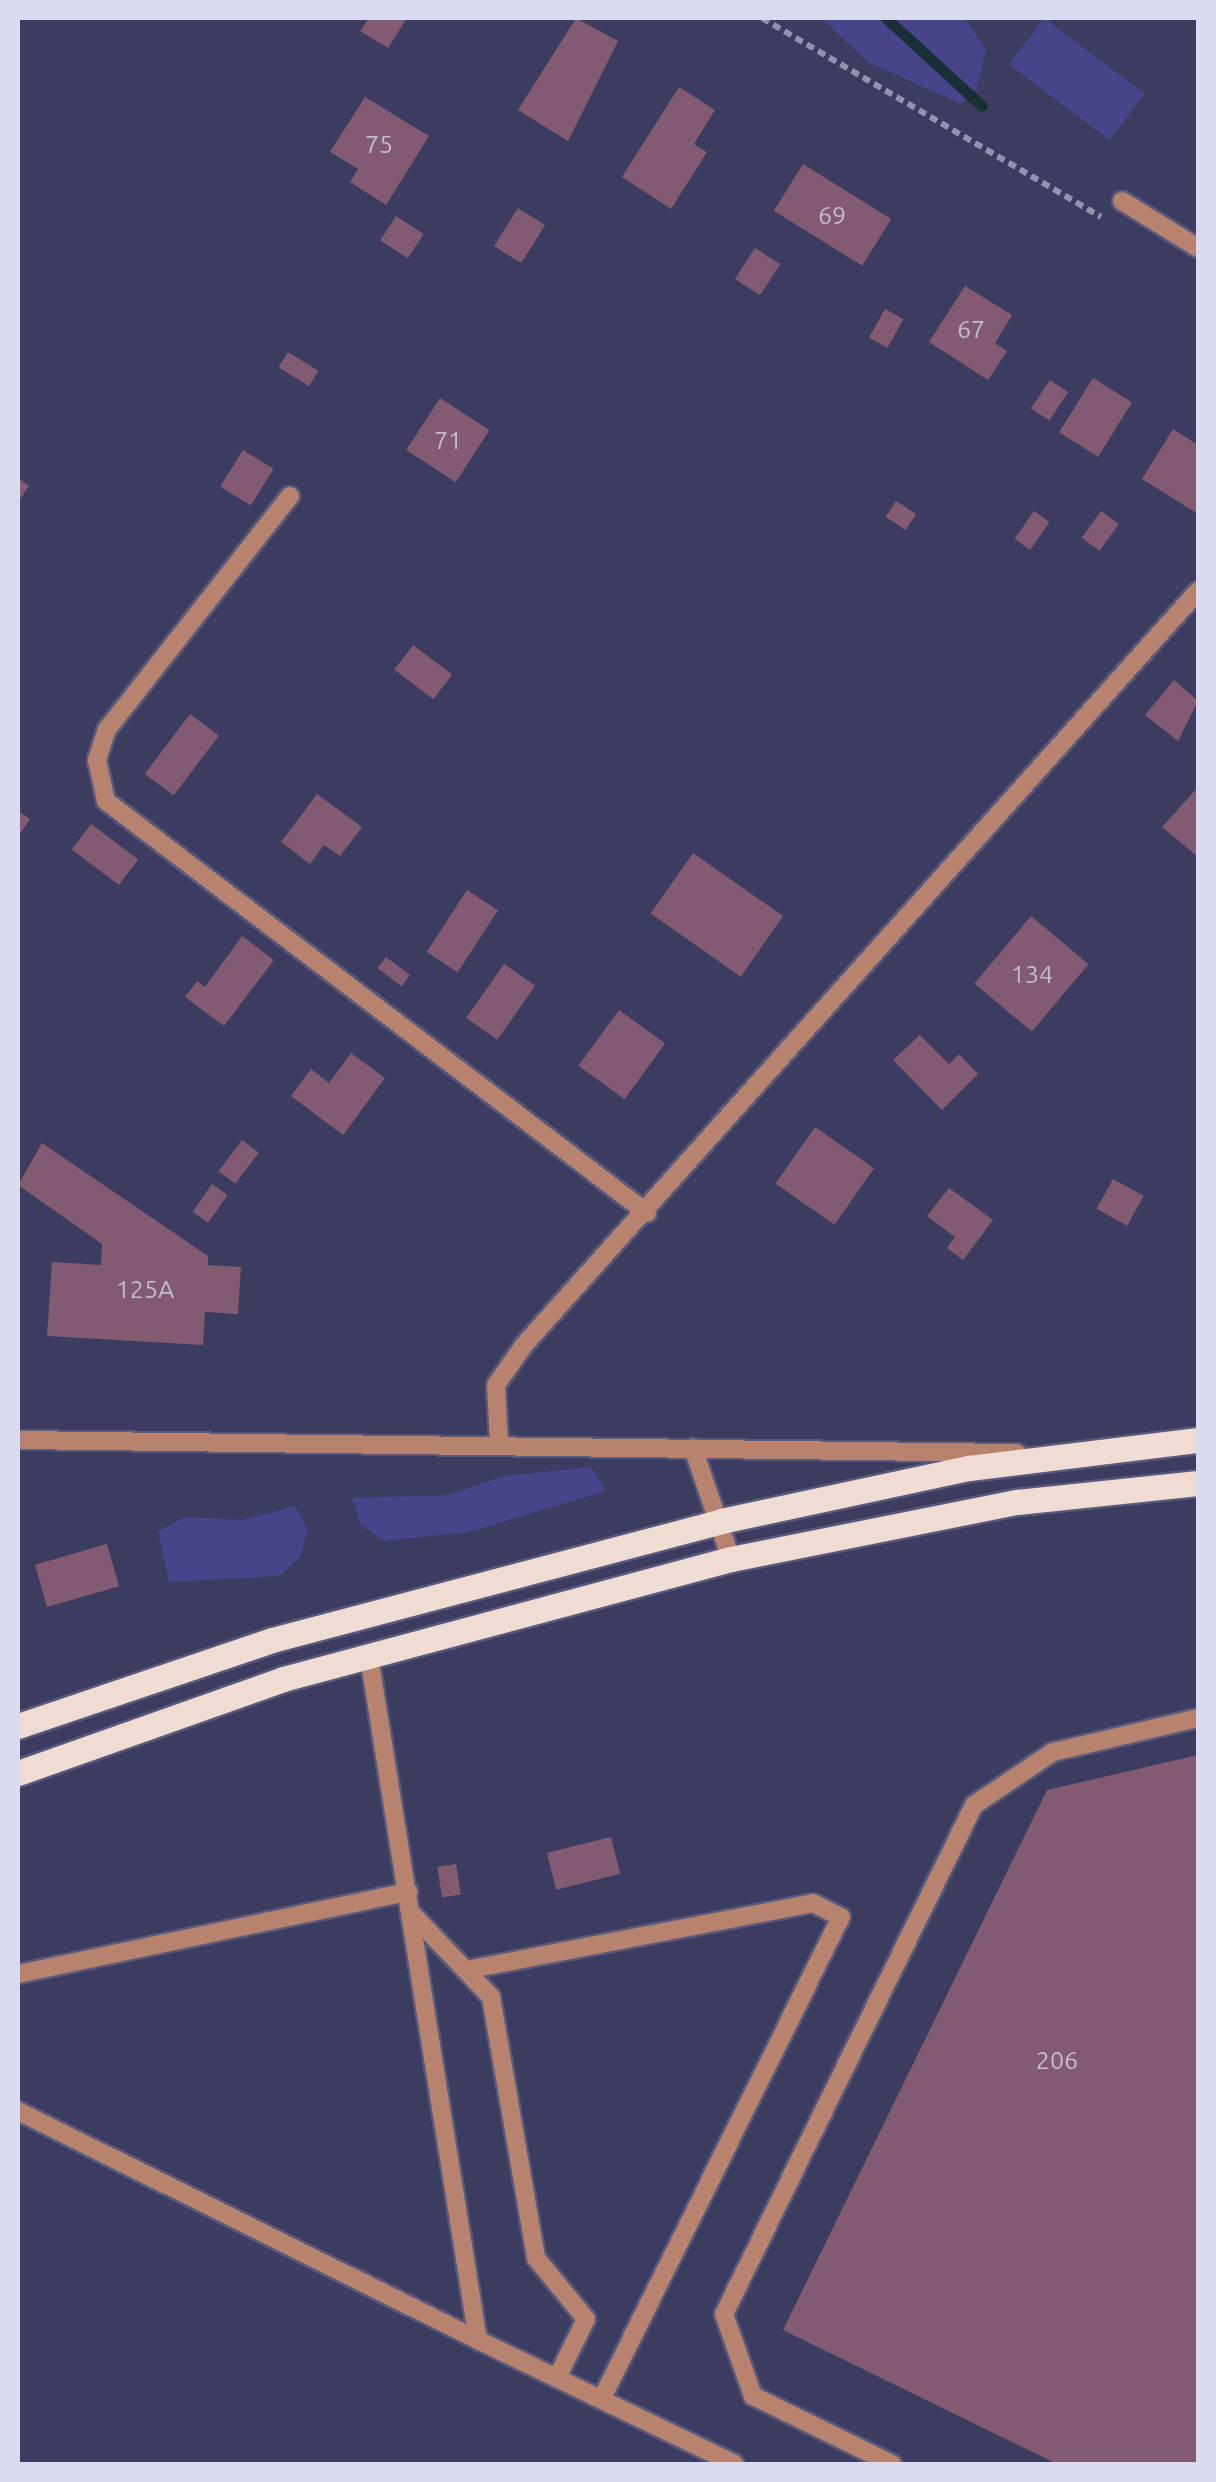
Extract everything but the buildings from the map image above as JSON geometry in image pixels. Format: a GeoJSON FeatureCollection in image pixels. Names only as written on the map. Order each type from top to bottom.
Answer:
{"type":"FeatureCollection","features":[{"type":"Feature","properties":{"kind":"main road"},"geometry":{"type":"LineString","coordinates":[[20,1724],[272,1640],[721,1522],[1070,1456],[1198,1440]]}},
{"type":"Feature","properties":{"kind":"main road"},"geometry":{"type":"LineString","coordinates":[[18,1773],[369,1656],[731,1559],[1017,1502],[1198,1483]]}},
{"type":"Feature","properties":{"kind":"street"},"geometry":{"type":"LineString","coordinates":[[1122,201],[1198,248]]}},
{"type":"Feature","properties":{"kind":"street"},"geometry":{"type":"LineString","coordinates":[[290,496],[107,729],[97,760],[106,800],[648,1214]]}},
{"type":"Feature","properties":{"kind":"street"},"geometry":{"type":"LineString","coordinates":[[499,1443],[496,1385],[1198,591]]}},
{"type":"Feature","properties":{"kind":"street"},"geometry":{"type":"LineString","coordinates":[[18,1440],[499,1443],[1070,1456]]}},
{"type":"Feature","properties":{"kind":"street"},"geometry":{"type":"LineString","coordinates":[[693,1448],[731,1559]]}},
{"type":"Feature","properties":{"kind":"street"},"geometry":{"type":"LineString","coordinates":[[369,1656],[478,2340]]}},
{"type":"Feature","properties":{"kind":"street"},"geometry":{"type":"LineString","coordinates":[[892,2464],[753,2396],[724,2314],[974,1805],[1053,1752],[1198,1718]]}},
{"type":"Feature","properties":{"kind":"street"},"geometry":{"type":"LineString","coordinates":[[18,1974],[408,1892]]}},
{"type":"Feature","properties":{"kind":"street"},"geometry":{"type":"LineString","coordinates":[[466,1970],[813,1903],[841,1918],[601,2400]]}},
{"type":"Feature","properties":{"kind":"street"},"geometry":{"type":"LineString","coordinates":[[412,1914],[492,1996],[536,2258],[586,2319],[557,2378]]}},
{"type":"Feature","properties":{"kind":"street"},"geometry":{"type":"LineString","coordinates":[[18,2110],[735,2464]]}},
{"type":"Feature","properties":{"kind":"path"},"geometry":{"type":"LineString","coordinates":[[762,18],[1100,218],[1122,201]]}},
{"type":"Feature","properties":{"kind":"shaded area"},"geometry":{"type":"Polygon","coordinates":[[[821,18],[965,18],[986,50],[976,90],[961,104],[868,62],[821,18]]]}},
{"type":"Feature","properties":{"kind":"shaded area"},"geometry":{"type":"Polygon","coordinates":[[[1044,18],[1145,94],[1110,140],[1009,64],[1044,18]]]}},
{"type":"Feature","properties":{"kind":"shaded area"},"geometry":{"type":"Polygon","coordinates":[[[591,1467],[606,1491],[469,1532],[383,1541],[361,1525],[352,1498],[449,1495],[504,1476],[591,1467]]]}},
{"type":"Feature","properties":{"kind":"shaded area"},"geometry":{"type":"Polygon","coordinates":[[[295,1506],[308,1529],[300,1557],[280,1576],[169,1582],[158,1532],[184,1517],[241,1520],[295,1506]]]}},
{"type":"Feature","properties":{"kind":"waterway"},"geometry":{"type":"LineString","coordinates":[[886,18],[982,106]]}}]}
